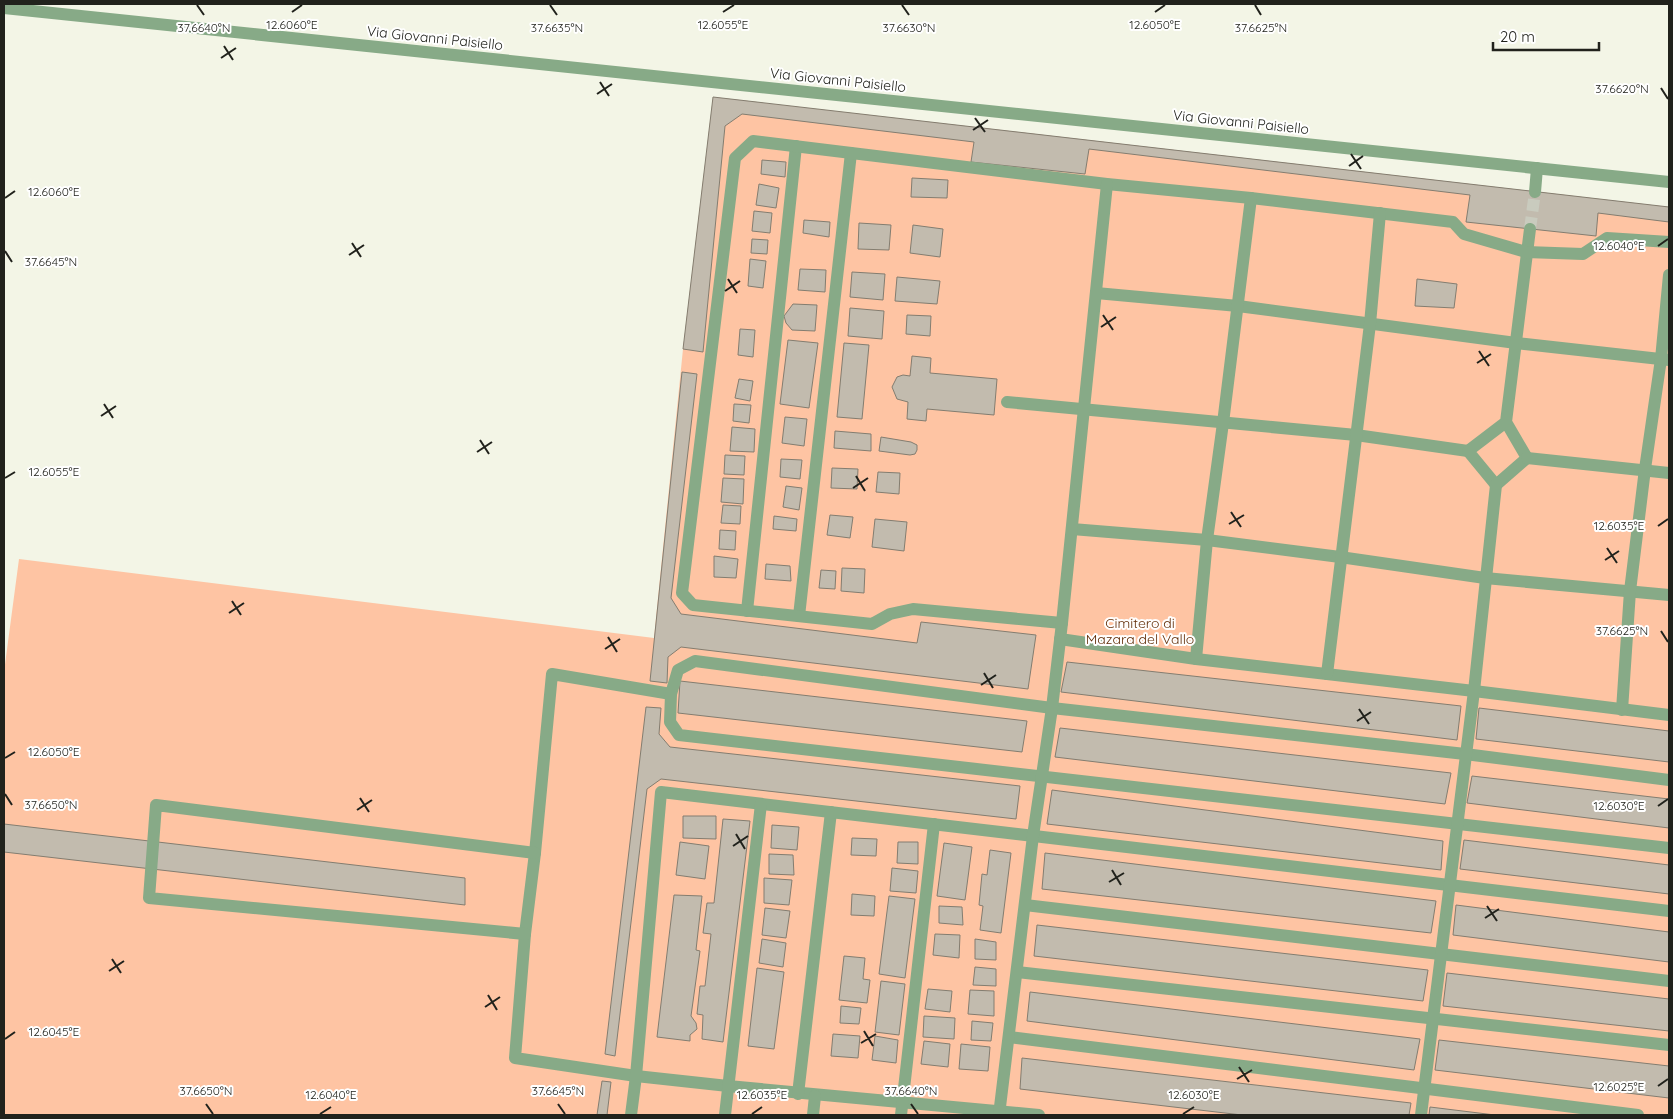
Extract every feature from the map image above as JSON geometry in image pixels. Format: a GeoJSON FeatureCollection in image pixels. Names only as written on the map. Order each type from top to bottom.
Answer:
{"type":"FeatureCollection","features":[{"type":"Feature","properties":{"kind":"street","name":"Via Giovanni Paisiello"},"geometry":{"type":"LineString","coordinates":[[4,8],[1669,182]]}},
{"type":"Feature","properties":{"kind":"street"},"geometry":{"type":"LineString","coordinates":[[1062,623],[913,609],[890,614],[872,624],[693,605],[682,593],[734,158],[753,141],[1107,184],[1251,198],[1453,222],[1464,234],[1526,252],[1583,254],[1607,238],[1669,242]]}},
{"type":"Feature","properties":{"kind":"street"},"geometry":{"type":"LineString","coordinates":[[747,610],[796,146]]}},
{"type":"Feature","properties":{"kind":"street"},"geometry":{"type":"LineString","coordinates":[[800,616],[851,153]]}},
{"type":"Feature","properties":{"kind":"street"},"geometry":{"type":"LineString","coordinates":[[1535,192],[1537,168]]}},
{"type":"Feature","properties":{"kind":"street"},"geometry":{"type":"LineString","coordinates":[[999,1113],[1033,836],[1052,708],[1062,623],[1107,184]]}},
{"type":"Feature","properties":{"kind":"street"},"geometry":{"type":"LineString","coordinates":[[1196,659],[1207,540],[1251,198]]}},
{"type":"Feature","properties":{"kind":"street"},"geometry":{"type":"LineString","coordinates":[[1326,674],[1370,324],[1380,213]]}},
{"type":"Feature","properties":{"kind":"street"},"geometry":{"type":"LineString","coordinates":[[1527,458],[1506,422],[1530,229]]}},
{"type":"Feature","properties":{"kind":"street"},"geometry":{"type":"LineString","coordinates":[[1622,710],[1630,591],[1645,470],[1665,360],[1669,275]]}},
{"type":"Feature","properties":{"kind":"street"},"geometry":{"type":"LineString","coordinates":[[1096,293],[1238,306],[1516,343],[1665,360]]}},
{"type":"Feature","properties":{"kind":"street"},"geometry":{"type":"LineString","coordinates":[[1007,402],[1356,435],[1468,451],[1496,485]]}},
{"type":"Feature","properties":{"kind":"street"},"geometry":{"type":"LineString","coordinates":[[1468,451],[1506,422]]}},
{"type":"Feature","properties":{"kind":"street"},"geometry":{"type":"LineString","coordinates":[[1421,1115],[1474,691],[1484,578],[1496,485],[1527,458],[1669,473]]}},
{"type":"Feature","properties":{"kind":"street"},"geometry":{"type":"LineString","coordinates":[[1072,529],[1207,540],[1484,578],[1669,595]]}},
{"type":"Feature","properties":{"kind":"street"},"geometry":{"type":"LineString","coordinates":[[1060,639],[1196,659],[1669,715]]}},
{"type":"Feature","properties":{"kind":"street"},"geometry":{"type":"LineString","coordinates":[[1669,780],[1465,754],[1052,708],[695,661],[678,670],[672,694],[670,722],[679,735],[1669,848]]}},
{"type":"Feature","properties":{"kind":"street"},"geometry":{"type":"LineString","coordinates":[[672,694],[552,674],[535,853],[525,934],[515,1058],[636,1076],[815,1096],[902,1109],[1039,1115]]}},
{"type":"Feature","properties":{"kind":"street"},"geometry":{"type":"LineString","coordinates":[[631,1115],[661,792],[1669,911]]}},
{"type":"Feature","properties":{"kind":"street"},"geometry":{"type":"LineString","coordinates":[[725,1115],[761,804]]}},
{"type":"Feature","properties":{"kind":"street"},"geometry":{"type":"LineString","coordinates":[[525,934],[149,898],[156,805],[535,853]]}},
{"type":"Feature","properties":{"kind":"street"},"geometry":{"type":"LineString","coordinates":[[798,1094],[831,812]]}},
{"type":"Feature","properties":{"kind":"street"},"geometry":{"type":"LineString","coordinates":[[902,1109],[934,824]]}},
{"type":"Feature","properties":{"kind":"street"},"geometry":{"type":"LineString","coordinates":[[1025,905],[1669,981]]}},
{"type":"Feature","properties":{"kind":"street"},"geometry":{"type":"LineString","coordinates":[[1017,972],[1669,1046]]}},
{"type":"Feature","properties":{"kind":"street"},"geometry":{"type":"LineString","coordinates":[[1009,1037],[1638,1115]]}},
{"type":"Feature","properties":{"kind":"street"},"geometry":{"type":"LineString","coordinates":[[812,1115],[815,1096]]}},
{"type":"Feature","properties":{"kind":"green space","name":"Cimitero di Mazara del Vallo"},"geometry":{"type":"Polygon","coordinates":[[[713,97],[1669,207],[1669,1115],[4,1115],[4,672],[19,559],[654,638],[683,349],[713,97]]]}},
{"type":"Feature","properties":{"kind":"building"},"geometry":{"type":"Polygon","coordinates":[[[713,97],[1669,207],[1669,222],[1598,213],[1596,236],[1466,222],[1470,195],[1089,149],[1085,174],[971,162],[974,142],[742,114],[725,126],[703,352],[683,349],[713,97]]]}},
{"type":"Feature","properties":{"kind":"building"},"geometry":{"type":"Polygon","coordinates":[[[762,160],[786,162],[785,177],[761,174],[762,160]]]}},
{"type":"Feature","properties":{"kind":"building"},"geometry":{"type":"Polygon","coordinates":[[[912,178],[948,180],[947,198],[911,197],[912,178]]]}},
{"type":"Feature","properties":{"kind":"building"},"geometry":{"type":"Polygon","coordinates":[[[759,184],[779,188],[776,208],[756,205],[759,184]]]}},
{"type":"Feature","properties":{"kind":"building"},"geometry":{"type":"Polygon","coordinates":[[[754,211],[772,213],[770,233],[752,231],[754,211]]]}},
{"type":"Feature","properties":{"kind":"building"},"geometry":{"type":"Polygon","coordinates":[[[804,220],[830,222],[829,237],[803,233],[804,220]]]}},
{"type":"Feature","properties":{"kind":"building"},"geometry":{"type":"Polygon","coordinates":[[[859,223],[891,225],[889,250],[858,249],[859,223]]]}},
{"type":"Feature","properties":{"kind":"building"},"geometry":{"type":"Polygon","coordinates":[[[913,225],[943,229],[940,257],[910,253],[913,225]]]}},
{"type":"Feature","properties":{"kind":"building"},"geometry":{"type":"Polygon","coordinates":[[[752,239],[768,240],[767,254],[751,253],[752,239]]]}},
{"type":"Feature","properties":{"kind":"building"},"geometry":{"type":"Polygon","coordinates":[[[750,259],[766,261],[763,288],[748,286],[750,259]]]}},
{"type":"Feature","properties":{"kind":"building"},"geometry":{"type":"Polygon","coordinates":[[[800,269],[826,270],[825,292],[798,290],[800,269]]]}},
{"type":"Feature","properties":{"kind":"building"},"geometry":{"type":"Polygon","coordinates":[[[852,272],[885,274],[883,300],[850,297],[852,272]]]}},
{"type":"Feature","properties":{"kind":"building"},"geometry":{"type":"Polygon","coordinates":[[[897,277],[940,281],[937,304],[895,301],[897,277]]]}},
{"type":"Feature","properties":{"kind":"building"},"geometry":{"type":"Polygon","coordinates":[[[1417,279],[1457,284],[1454,308],[1415,306],[1417,279]]]}},
{"type":"Feature","properties":{"kind":"building"},"geometry":{"type":"Polygon","coordinates":[[[793,304],[817,305],[815,331],[792,330],[786,323],[784,316],[793,304]]]}},
{"type":"Feature","properties":{"kind":"building"},"geometry":{"type":"Polygon","coordinates":[[[850,308],[884,311],[882,339],[848,336],[850,308]]]}},
{"type":"Feature","properties":{"kind":"building"},"geometry":{"type":"Polygon","coordinates":[[[907,315],[931,316],[930,336],[906,334],[907,315]]]}},
{"type":"Feature","properties":{"kind":"building"},"geometry":{"type":"Polygon","coordinates":[[[740,329],[755,330],[753,357],[738,355],[740,329]]]}},
{"type":"Feature","properties":{"kind":"building"},"geometry":{"type":"Polygon","coordinates":[[[788,340],[818,343],[809,408],[780,404],[788,340]]]}},
{"type":"Feature","properties":{"kind":"building"},"geometry":{"type":"Polygon","coordinates":[[[844,343],[869,345],[862,419],[837,417],[844,343]]]}},
{"type":"Feature","properties":{"kind":"building"},"geometry":{"type":"Polygon","coordinates":[[[912,356],[931,358],[930,373],[997,379],[994,415],[927,409],[926,421],[907,419],[908,402],[897,399],[892,387],[897,377],[903,375],[910,376],[912,356]]]}},
{"type":"Feature","properties":{"kind":"building"},"geometry":{"type":"Polygon","coordinates":[[[682,372],[697,374],[671,598],[681,614],[917,643],[921,622],[1036,635],[1028,689],[681,647],[668,657],[667,683],[650,681],[682,372]]]}},
{"type":"Feature","properties":{"kind":"building"},"geometry":{"type":"Polygon","coordinates":[[[739,379],[753,381],[750,401],[735,398],[739,379]]]}},
{"type":"Feature","properties":{"kind":"building"},"geometry":{"type":"Polygon","coordinates":[[[734,404],[751,405],[749,423],[733,421],[734,404]]]}},
{"type":"Feature","properties":{"kind":"building"},"geometry":{"type":"Polygon","coordinates":[[[785,417],[807,419],[804,446],[782,443],[785,417]]]}},
{"type":"Feature","properties":{"kind":"building"},"geometry":{"type":"Polygon","coordinates":[[[732,427],[755,429],[754,452],[730,451],[732,427]]]}},
{"type":"Feature","properties":{"kind":"building"},"geometry":{"type":"Polygon","coordinates":[[[835,431],[871,434],[871,451],[834,448],[835,431]]]}},
{"type":"Feature","properties":{"kind":"building"},"geometry":{"type":"Polygon","coordinates":[[[881,437],[911,442],[917,445],[917,450],[915,454],[910,455],[879,451],[881,437]]]}},
{"type":"Feature","properties":{"kind":"building"},"geometry":{"type":"Polygon","coordinates":[[[725,455],[745,456],[744,475],[724,474],[725,455]]]}},
{"type":"Feature","properties":{"kind":"building"},"geometry":{"type":"Polygon","coordinates":[[[781,459],[802,460],[800,479],[780,477],[781,459]]]}},
{"type":"Feature","properties":{"kind":"building"},"geometry":{"type":"Polygon","coordinates":[[[832,468],[858,469],[857,489],[831,488],[832,468]]]}},
{"type":"Feature","properties":{"kind":"building"},"geometry":{"type":"Polygon","coordinates":[[[878,472],[900,473],[899,494],[876,492],[878,472]]]}},
{"type":"Feature","properties":{"kind":"building"},"geometry":{"type":"Polygon","coordinates":[[[723,478],[744,479],[743,504],[721,502],[723,478]]]}},
{"type":"Feature","properties":{"kind":"building"},"geometry":{"type":"Polygon","coordinates":[[[786,486],[802,488],[799,510],[783,507],[786,486]]]}},
{"type":"Feature","properties":{"kind":"building"},"geometry":{"type":"Polygon","coordinates":[[[723,505],[741,506],[740,524],[721,523],[723,505]]]}},
{"type":"Feature","properties":{"kind":"building"},"geometry":{"type":"Polygon","coordinates":[[[830,515],[853,517],[850,538],[827,535],[830,515]]]}},
{"type":"Feature","properties":{"kind":"building"},"geometry":{"type":"Polygon","coordinates":[[[774,516],[797,519],[796,531],[773,529],[774,516]]]}},
{"type":"Feature","properties":{"kind":"building"},"geometry":{"type":"Polygon","coordinates":[[[875,519],[907,522],[904,551],[872,547],[875,519]]]}},
{"type":"Feature","properties":{"kind":"building"},"geometry":{"type":"Polygon","coordinates":[[[720,530],[736,531],[735,550],[719,549],[720,530]]]}},
{"type":"Feature","properties":{"kind":"building"},"geometry":{"type":"Polygon","coordinates":[[[714,556],[738,559],[736,578],[714,577],[714,556]]]}},
{"type":"Feature","properties":{"kind":"building"},"geometry":{"type":"Polygon","coordinates":[[[766,564],[790,566],[791,581],[765,579],[766,564]]]}},
{"type":"Feature","properties":{"kind":"building"},"geometry":{"type":"Polygon","coordinates":[[[842,568],[865,569],[864,593],[841,591],[842,568]]]}},
{"type":"Feature","properties":{"kind":"building"},"geometry":{"type":"Polygon","coordinates":[[[821,570],[836,571],[835,589],[819,588],[821,570]]]}},
{"type":"Feature","properties":{"kind":"building"},"geometry":{"type":"Polygon","coordinates":[[[1067,662],[1461,706],[1457,740],[1061,692],[1067,662]]]}},
{"type":"Feature","properties":{"kind":"building"},"geometry":{"type":"Polygon","coordinates":[[[680,681],[1027,721],[1022,752],[678,713],[680,681]]]}},
{"type":"Feature","properties":{"kind":"building"},"geometry":{"type":"Polygon","coordinates":[[[646,707],[661,708],[659,734],[670,747],[1020,786],[1016,819],[661,779],[647,789],[615,1056],[605,1054],[646,707]]]}},
{"type":"Feature","properties":{"kind":"building"},"geometry":{"type":"Polygon","coordinates":[[[1479,708],[1669,731],[1669,762],[1476,739],[1479,708]]]}},
{"type":"Feature","properties":{"kind":"building"},"geometry":{"type":"Polygon","coordinates":[[[1060,728],[1451,773],[1445,804],[1055,757],[1060,728]]]}},
{"type":"Feature","properties":{"kind":"building"},"geometry":{"type":"Polygon","coordinates":[[[1472,776],[1669,799],[1669,828],[1467,803],[1472,776]]]}},
{"type":"Feature","properties":{"kind":"building"},"geometry":{"type":"Polygon","coordinates":[[[1052,790],[1443,841],[1441,870],[1047,824],[1052,790]]]}},
{"type":"Feature","properties":{"kind":"building"},"geometry":{"type":"Polygon","coordinates":[[[683,816],[716,816],[716,839],[683,838],[683,816]]]}},
{"type":"Feature","properties":{"kind":"building"},"geometry":{"type":"Polygon","coordinates":[[[723,819],[750,821],[723,1042],[702,1039],[703,1015],[697,1014],[700,986],[705,986],[711,934],[703,933],[707,903],[714,903],[723,819]]]}},
{"type":"Feature","properties":{"kind":"building"},"geometry":{"type":"Polygon","coordinates":[[[4,824],[465,878],[465,905],[4,852],[4,824]]]}},
{"type":"Feature","properties":{"kind":"building"},"geometry":{"type":"Polygon","coordinates":[[[772,825],[799,827],[797,850],[771,848],[772,825]]]}},
{"type":"Feature","properties":{"kind":"building"},"geometry":{"type":"Polygon","coordinates":[[[852,838],[877,839],[876,856],[851,855],[852,838]]]}},
{"type":"Feature","properties":{"kind":"building"},"geometry":{"type":"Polygon","coordinates":[[[1464,840],[1669,865],[1669,894],[1460,869],[1464,840]]]}},
{"type":"Feature","properties":{"kind":"building"},"geometry":{"type":"Polygon","coordinates":[[[680,842],[709,846],[705,879],[676,875],[680,842]]]}},
{"type":"Feature","properties":{"kind":"building"},"geometry":{"type":"Polygon","coordinates":[[[898,842],[918,842],[918,864],[897,863],[898,842]]]}},
{"type":"Feature","properties":{"kind":"building"},"geometry":{"type":"Polygon","coordinates":[[[944,843],[972,847],[965,900],[937,896],[944,843]]]}},
{"type":"Feature","properties":{"kind":"building"},"geometry":{"type":"Polygon","coordinates":[[[990,850],[1011,853],[1001,933],[980,930],[983,906],[979,905],[982,874],[987,875],[990,850]]]}},
{"type":"Feature","properties":{"kind":"building"},"geometry":{"type":"Polygon","coordinates":[[[1045,853],[1436,901],[1431,933],[1042,889],[1045,853]]]}},
{"type":"Feature","properties":{"kind":"building"},"geometry":{"type":"Polygon","coordinates":[[[769,854],[793,855],[794,875],[769,874],[769,854]]]}},
{"type":"Feature","properties":{"kind":"building"},"geometry":{"type":"Polygon","coordinates":[[[892,868],[918,871],[916,893],[890,891],[892,868]]]}},
{"type":"Feature","properties":{"kind":"building"},"geometry":{"type":"Polygon","coordinates":[[[764,878],[792,880],[789,905],[764,903],[764,878]]]}},
{"type":"Feature","properties":{"kind":"building"},"geometry":{"type":"Polygon","coordinates":[[[852,894],[875,896],[874,916],[851,915],[852,894]]]}},
{"type":"Feature","properties":{"kind":"building"},"geometry":{"type":"Polygon","coordinates":[[[674,895],[702,896],[696,950],[700,951],[691,1016],[696,1023],[697,1029],[690,1035],[690,1041],[657,1037],[674,895]]]}},
{"type":"Feature","properties":{"kind":"building"},"geometry":{"type":"Polygon","coordinates":[[[889,896],[915,899],[905,978],[879,974],[889,896]]]}},
{"type":"Feature","properties":{"kind":"building"},"geometry":{"type":"Polygon","coordinates":[[[1456,905],[1669,932],[1669,962],[1453,935],[1456,905]]]}},
{"type":"Feature","properties":{"kind":"building"},"geometry":{"type":"Polygon","coordinates":[[[939,906],[962,907],[963,925],[939,923],[939,906]]]}},
{"type":"Feature","properties":{"kind":"building"},"geometry":{"type":"Polygon","coordinates":[[[765,908],[790,911],[786,938],[762,935],[765,908]]]}},
{"type":"Feature","properties":{"kind":"building"},"geometry":{"type":"Polygon","coordinates":[[[1037,925],[1428,970],[1423,1001],[1034,956],[1037,925]]]}},
{"type":"Feature","properties":{"kind":"building"},"geometry":{"type":"Polygon","coordinates":[[[935,934],[960,935],[959,958],[933,955],[935,934]]]}},
{"type":"Feature","properties":{"kind":"building"},"geometry":{"type":"Polygon","coordinates":[[[762,939],[786,943],[783,967],[759,963],[762,939]]]}},
{"type":"Feature","properties":{"kind":"building"},"geometry":{"type":"Polygon","coordinates":[[[975,939],[996,942],[996,960],[975,959],[975,939]]]}},
{"type":"Feature","properties":{"kind":"building"},"geometry":{"type":"Polygon","coordinates":[[[844,956],[865,958],[863,979],[870,980],[867,1003],[839,1000],[844,956]]]}},
{"type":"Feature","properties":{"kind":"building"},"geometry":{"type":"Polygon","coordinates":[[[975,967],[996,969],[996,986],[973,985],[975,967]]]}},
{"type":"Feature","properties":{"kind":"building"},"geometry":{"type":"Polygon","coordinates":[[[757,968],[784,972],[774,1049],[748,1046],[757,968]]]}},
{"type":"Feature","properties":{"kind":"building"},"geometry":{"type":"Polygon","coordinates":[[[1447,973],[1669,999],[1669,1031],[1443,1006],[1447,973]]]}},
{"type":"Feature","properties":{"kind":"building"},"geometry":{"type":"Polygon","coordinates":[[[881,981],[905,984],[899,1035],[875,1032],[881,981]]]}},
{"type":"Feature","properties":{"kind":"building"},"geometry":{"type":"Polygon","coordinates":[[[928,989],[952,991],[950,1012],[925,1009],[928,989]]]}},
{"type":"Feature","properties":{"kind":"building"},"geometry":{"type":"Polygon","coordinates":[[[970,990],[994,991],[994,1016],[968,1014],[970,990]]]}},
{"type":"Feature","properties":{"kind":"building"},"geometry":{"type":"Polygon","coordinates":[[[1030,992],[1420,1039],[1414,1070],[1027,1021],[1030,992]]]}},
{"type":"Feature","properties":{"kind":"building"},"geometry":{"type":"Polygon","coordinates":[[[841,1006],[861,1008],[859,1024],[840,1023],[841,1006]]]}},
{"type":"Feature","properties":{"kind":"building"},"geometry":{"type":"Polygon","coordinates":[[[924,1016],[955,1018],[954,1039],[923,1037],[924,1016]]]}},
{"type":"Feature","properties":{"kind":"building"},"geometry":{"type":"Polygon","coordinates":[[[972,1021],[993,1023],[991,1041],[971,1040],[972,1021]]]}},
{"type":"Feature","properties":{"kind":"building"},"geometry":{"type":"Polygon","coordinates":[[[833,1034],[860,1036],[858,1058],[831,1056],[833,1034]]]}},
{"type":"Feature","properties":{"kind":"building"},"geometry":{"type":"Polygon","coordinates":[[[875,1036],[898,1040],[896,1063],[872,1060],[875,1036]]]}},
{"type":"Feature","properties":{"kind":"building"},"geometry":{"type":"Polygon","coordinates":[[[1439,1040],[1669,1066],[1669,1098],[1435,1070],[1439,1040]]]}},
{"type":"Feature","properties":{"kind":"building"},"geometry":{"type":"Polygon","coordinates":[[[924,1041],[950,1044],[948,1067],[921,1064],[924,1041]]]}},
{"type":"Feature","properties":{"kind":"building"},"geometry":{"type":"Polygon","coordinates":[[[961,1044],[990,1047],[988,1071],[959,1069],[961,1044]]]}},
{"type":"Feature","properties":{"kind":"building"},"geometry":{"type":"Polygon","coordinates":[[[1022,1058],[1411,1103],[1409,1115],[1242,1115],[1020,1089],[1022,1058]]]}},
{"type":"Feature","properties":{"kind":"building"},"geometry":{"type":"Polygon","coordinates":[[[602,1081],[611,1082],[607,1115],[597,1115],[602,1081]]]}},
{"type":"Feature","properties":{"kind":"building"},"geometry":{"type":"Polygon","coordinates":[[[1430,1107],[1495,1115],[1429,1115],[1430,1107]]]}},
{"type":"Feature","properties":{"kind":"tunnel"},"geometry":{"type":"LineString","coordinates":[[1530,229],[1535,192]]}}]}
